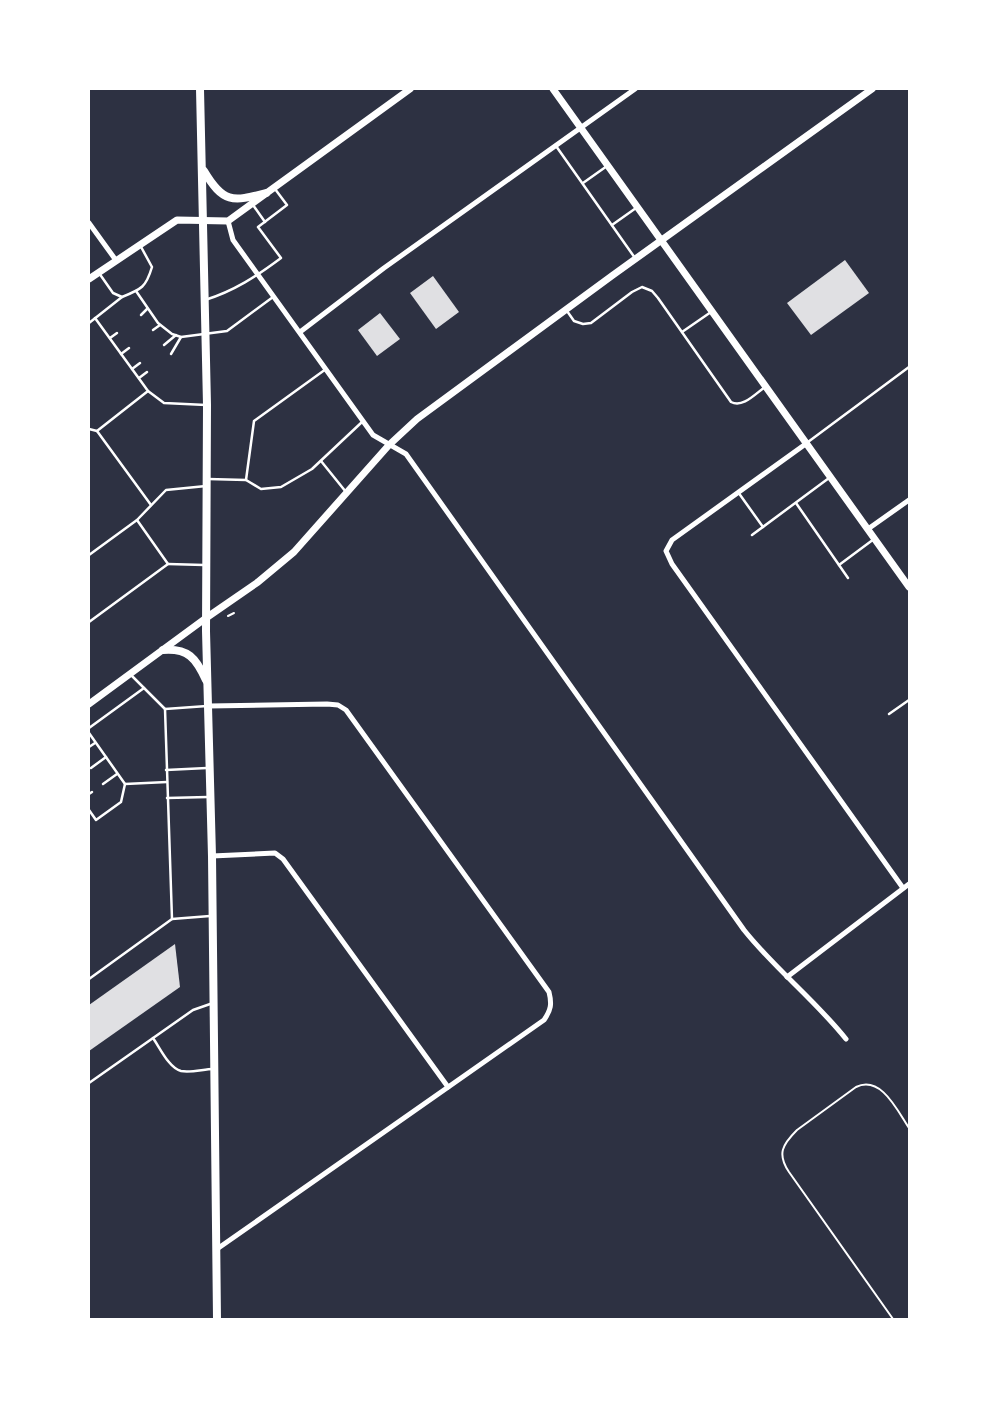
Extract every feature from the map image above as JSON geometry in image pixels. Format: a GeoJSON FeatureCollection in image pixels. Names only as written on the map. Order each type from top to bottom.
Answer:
{"type":"FeatureCollection","features":[{"type":"Feature","properties":{"kind":"main road"},"geometry":{"type":"LineString","coordinates":[[200,89],[206,334],[206,618],[211,796],[218,1319]]}},
{"type":"Feature","properties":{"kind":"main road"},"geometry":{"type":"LineString","coordinates":[[89,279],[115,259],[177,220],[228,221],[410,89]]}},
{"type":"Feature","properties":{"kind":"main road"},"geometry":{"type":"LineString","coordinates":[[553,89],[909,586]]}},
{"type":"Feature","properties":{"kind":"main road"},"geometry":{"type":"LineString","coordinates":[[89,704],[258,582],[294,552],[389,445],[417,419],[872,89]]}},
{"type":"Feature","properties":{"kind":"main road"},"geometry":{"type":"LineString","coordinates":[[203,169],[214,188],[225,196],[241,200],[266,194]]}},
{"type":"Feature","properties":{"kind":"main road"},"geometry":{"type":"LineString","coordinates":[[163,650],[176,649],[188,654],[199,664],[208,684]]}},
{"type":"Feature","properties":{"kind":"street"},"geometry":{"type":"LineString","coordinates":[[300,332],[384,268],[635,89]]}},
{"type":"Feature","properties":{"kind":"street"},"geometry":{"type":"LineString","coordinates":[[228,221],[233,240],[373,435],[406,454],[744,930],[787,977],[828,1017],[846,1039]]}},
{"type":"Feature","properties":{"kind":"street"},"geometry":{"type":"LineString","coordinates":[[89,223],[115,259]]}},
{"type":"Feature","properties":{"kind":"street"},"geometry":{"type":"LineString","coordinates":[[807,443],[672,540],[666,551],[672,564],[903,888]]}},
{"type":"Feature","properties":{"kind":"street"},"geometry":{"type":"LineString","coordinates":[[868,529],[909,500]]}},
{"type":"Feature","properties":{"kind":"street"},"geometry":{"type":"LineString","coordinates":[[209,706],[328,704],[338,705],[346,710],[550,992],[552,1003],[550,1012],[544,1020],[217,1249]]}},
{"type":"Feature","properties":{"kind":"street"},"geometry":{"type":"LineString","coordinates":[[212,856],[274,852],[283,859],[448,1087]]}},
{"type":"Feature","properties":{"kind":"street"},"geometry":{"type":"LineString","coordinates":[[787,977],[909,884]]}},
{"type":"Feature","properties":{"kind":"lane"},"geometry":{"type":"LineString","coordinates":[[556,146],[636,259]]}},
{"type":"Feature","properties":{"kind":"lane"},"geometry":{"type":"LineString","coordinates":[[582,184],[608,165]]}},
{"type":"Feature","properties":{"kind":"lane"},"geometry":{"type":"LineString","coordinates":[[205,300],[225,294],[259,275],[281,258],[258,227],[287,205],[274,188]]}},
{"type":"Feature","properties":{"kind":"lane"},"geometry":{"type":"LineString","coordinates":[[252,203],[265,222]]}},
{"type":"Feature","properties":{"kind":"lane"},"geometry":{"type":"LineString","coordinates":[[612,225],[638,207]]}},
{"type":"Feature","properties":{"kind":"lane"},"geometry":{"type":"LineString","coordinates":[[89,322],[122,297],[136,292],[148,282],[152,267],[140,244]]}},
{"type":"Feature","properties":{"kind":"lane"},"geometry":{"type":"LineString","coordinates":[[98,272],[113,293],[122,297]]}},
{"type":"Feature","properties":{"kind":"lane"},"geometry":{"type":"LineString","coordinates":[[566,310],[574,321],[583,324],[591,322],[632,292],[642,287],[652,291],[658,298],[731,402],[741,404],[766,386]]}},
{"type":"Feature","properties":{"kind":"lane"},"geometry":{"type":"LineString","coordinates":[[136,292],[160,324],[181,337],[227,331],[274,296]]}},
{"type":"Feature","properties":{"kind":"lane"},"geometry":{"type":"LineString","coordinates":[[141,315],[148,309]]}},
{"type":"Feature","properties":{"kind":"lane"},"geometry":{"type":"LineString","coordinates":[[682,332],[712,311]]}},
{"type":"Feature","properties":{"kind":"lane"},"geometry":{"type":"LineString","coordinates":[[95,318],[148,391],[164,403],[207,405]]}},
{"type":"Feature","properties":{"kind":"lane"},"geometry":{"type":"LineString","coordinates":[[153,330],[160,324]]}},
{"type":"Feature","properties":{"kind":"lane"},"geometry":{"type":"LineString","coordinates":[[110,338],[117,333]]}},
{"type":"Feature","properties":{"kind":"lane"},"geometry":{"type":"LineString","coordinates":[[164,345],[176,335]]}},
{"type":"Feature","properties":{"kind":"lane"},"geometry":{"type":"LineString","coordinates":[[171,354],[181,337]]}},
{"type":"Feature","properties":{"kind":"lane"},"geometry":{"type":"LineString","coordinates":[[121,354],[129,348]]}},
{"type":"Feature","properties":{"kind":"lane"},"geometry":{"type":"LineString","coordinates":[[132,369],[140,363]]}},
{"type":"Feature","properties":{"kind":"lane"},"geometry":{"type":"LineString","coordinates":[[807,443],[909,367]]}},
{"type":"Feature","properties":{"kind":"lane"},"geometry":{"type":"LineString","coordinates":[[246,480],[254,421],[326,368]]}},
{"type":"Feature","properties":{"kind":"lane"},"geometry":{"type":"LineString","coordinates":[[139,378],[147,372]]}},
{"type":"Feature","properties":{"kind":"lane"},"geometry":{"type":"LineString","coordinates":[[89,430],[97,431],[148,391]]}},
{"type":"Feature","properties":{"kind":"lane"},"geometry":{"type":"LineString","coordinates":[[89,555],[137,520],[166,490],[207,483],[246,480],[262,489],[281,487],[312,469],[363,421]]}},
{"type":"Feature","properties":{"kind":"lane"},"geometry":{"type":"LineString","coordinates":[[97,431],[151,505]]}},
{"type":"Feature","properties":{"kind":"lane"},"geometry":{"type":"LineString","coordinates":[[320,461],[347,493]]}},
{"type":"Feature","properties":{"kind":"lane"},"geometry":{"type":"LineString","coordinates":[[752,535],[831,477]]}},
{"type":"Feature","properties":{"kind":"lane"},"geometry":{"type":"LineString","coordinates":[[738,492],[763,527]]}},
{"type":"Feature","properties":{"kind":"lane"},"geometry":{"type":"LineString","coordinates":[[796,503],[848,578]]}},
{"type":"Feature","properties":{"kind":"lane"},"geometry":{"type":"LineString","coordinates":[[137,520],[168,564]]}},
{"type":"Feature","properties":{"kind":"lane"},"geometry":{"type":"LineString","coordinates":[[839,565],[875,538]]}},
{"type":"Feature","properties":{"kind":"lane"},"geometry":{"type":"LineString","coordinates":[[89,622],[168,564],[206,566]]}},
{"type":"Feature","properties":{"kind":"lane"},"geometry":{"type":"LineString","coordinates":[[130,674],[165,709],[172,919]]}},
{"type":"Feature","properties":{"kind":"lane"},"geometry":{"type":"LineString","coordinates":[[89,728],[144,688]]}},
{"type":"Feature","properties":{"kind":"lane"},"geometry":{"type":"LineString","coordinates":[[889,714],[909,700]]}},
{"type":"Feature","properties":{"kind":"lane"},"geometry":{"type":"LineString","coordinates":[[165,709],[209,706]]}},
{"type":"Feature","properties":{"kind":"lane"},"geometry":{"type":"LineString","coordinates":[[89,734],[125,784]]}},
{"type":"Feature","properties":{"kind":"lane"},"geometry":{"type":"LineString","coordinates":[[89,747],[95,742]]}},
{"type":"Feature","properties":{"kind":"lane"},"geometry":{"type":"LineString","coordinates":[[91,768],[106,758]]}},
{"type":"Feature","properties":{"kind":"lane"},"geometry":{"type":"LineString","coordinates":[[166,770],[210,768]]}},
{"type":"Feature","properties":{"kind":"lane"},"geometry":{"type":"LineString","coordinates":[[103,784],[117,774]]}},
{"type":"Feature","properties":{"kind":"lane"},"geometry":{"type":"LineString","coordinates":[[125,784],[166,782]]}},
{"type":"Feature","properties":{"kind":"lane"},"geometry":{"type":"LineString","coordinates":[[89,810],[96,820],[121,802],[125,784]]}},
{"type":"Feature","properties":{"kind":"lane"},"geometry":{"type":"LineString","coordinates":[[167,798],[211,796]]}},
{"type":"Feature","properties":{"kind":"lane"},"geometry":{"type":"LineString","coordinates":[[89,979],[172,919],[213,916]]}},
{"type":"Feature","properties":{"kind":"lane"},"geometry":{"type":"LineString","coordinates":[[89,1083],[193,1010],[214,1002]]}},
{"type":"Feature","properties":{"kind":"lane"},"geometry":{"type":"LineString","coordinates":[[153,1038],[170,1063],[177,1069],[183,1071],[215,1068]]}},
{"type":"Feature","properties":{"kind":"path"},"geometry":{"type":"LineString","coordinates":[[225,616],[234,613]]}},
{"type":"Feature","properties":{"kind":"path"},"geometry":{"type":"LineString","coordinates":[[893,1319],[789,1172],[784,1164],[782,1151],[790,1137],[797,1130],[856,1087],[863,1084],[878,1087],[889,1099],[909,1128]]}},
{"type":"Feature","properties":{"kind":"path"},"geometry":{"type":"LineString","coordinates":[[572,1319],[585,1319]]}},
{"type":"Feature","properties":{"kind":"building"},"geometry":{"type":"Polygon","coordinates":[[[845,260],[869,293],[811,335],[787,303],[845,260]]]}},
{"type":"Feature","properties":{"kind":"building"},"geometry":{"type":"Polygon","coordinates":[[[433,276],[459,312],[436,329],[410,293],[433,276]]]}},
{"type":"Feature","properties":{"kind":"building"},"geometry":{"type":"Polygon","coordinates":[[[380,313],[400,339],[377,356],[358,330],[380,313]]]}},
{"type":"Feature","properties":{"kind":"building"},"geometry":{"type":"Polygon","coordinates":[[[175,944],[180,987],[89,1051],[89,1005],[175,944]]]}}]}
